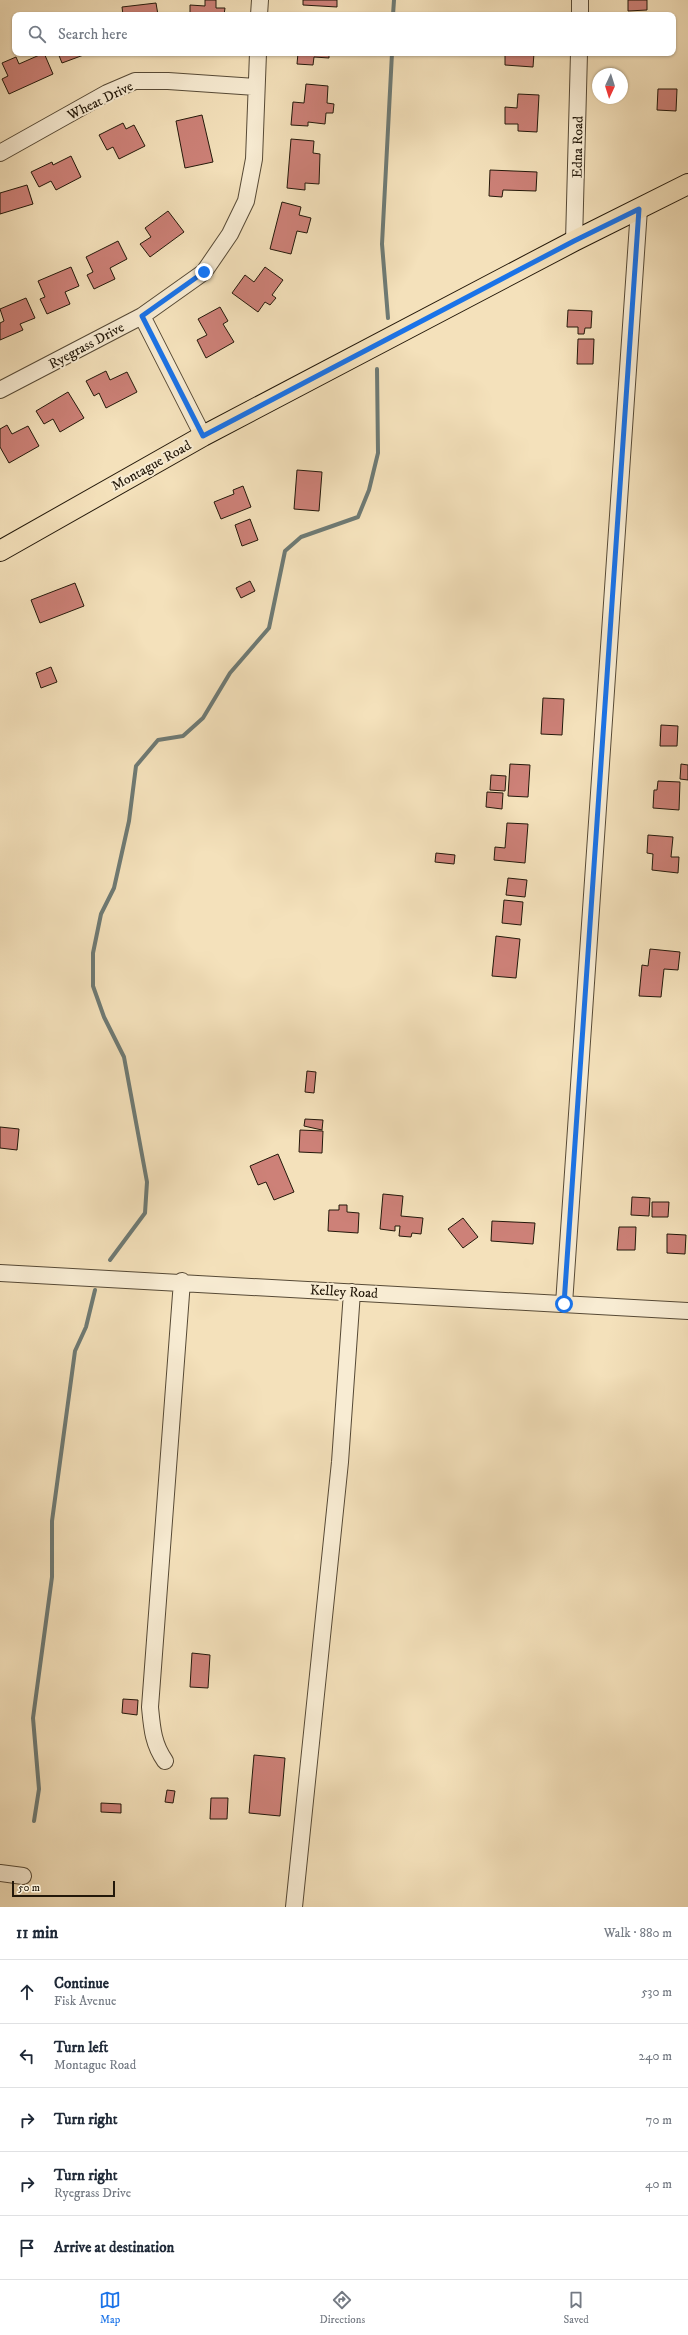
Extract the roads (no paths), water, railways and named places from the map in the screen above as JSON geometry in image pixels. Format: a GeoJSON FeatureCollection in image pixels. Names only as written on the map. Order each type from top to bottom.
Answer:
{"type":"FeatureCollection","features":[{"type":"Feature","properties":{"kind":"main road","name":"Montague Road"},"geometry":{"type":"LineString","coordinates":[[0,551],[203,436],[574,241],[688,184]]}},
{"type":"Feature","properties":{"kind":"street"},"geometry":{"type":"LineString","coordinates":[[260,0],[260,12]]}},
{"type":"Feature","properties":{"kind":"street"},"geometry":{"type":"LineString","coordinates":[[580,0],[580,12]]}},
{"type":"Feature","properties":{"kind":"street","name":"Ryegrass Drive"},"geometry":{"type":"LineString","coordinates":[[0,390],[142,316],[204,272],[230,234],[246,201],[252,166],[258,56]]}},
{"type":"Feature","properties":{"kind":"street","name":"Edna Road"},"geometry":{"type":"LineString","coordinates":[[574,241],[579,56]]}},
{"type":"Feature","properties":{"kind":"street","name":"Wheat Drive"},"geometry":{"type":"LineString","coordinates":[[0,153],[107,93],[135,81],[168,81],[256,87]]}},
{"type":"Feature","properties":{"kind":"street"},"geometry":{"type":"LineString","coordinates":[[564,1304],[639,209]]}},
{"type":"Feature","properties":{"kind":"street"},"geometry":{"type":"LineString","coordinates":[[142,316],[203,436]]}},
{"type":"Feature","properties":{"kind":"street","name":"Kelley Road"},"geometry":{"type":"LineString","coordinates":[[0,1272],[688,1311]]}},
{"type":"Feature","properties":{"kind":"street"},"geometry":{"type":"LineString","coordinates":[[165,1761],[157,1750],[153,1736],[150,1708],[182,1282]]}},
{"type":"Feature","properties":{"kind":"street"},"geometry":{"type":"LineString","coordinates":[[294,1907],[340,1462],[352,1292]]}},
{"type":"Feature","properties":{"kind":"street"},"geometry":{"type":"LineString","coordinates":[[0,1873],[23,1876]]}},
{"type":"Feature","properties":{"kind":"waterway"},"geometry":{"type":"LineString","coordinates":[[393,12],[394,0]]}},
{"type":"Feature","properties":{"kind":"waterway"},"geometry":{"type":"LineString","coordinates":[[388,318],[382,244],[392,56]]}},
{"type":"Feature","properties":{"kind":"waterway"},"geometry":{"type":"LineString","coordinates":[[110,1260],[145,1213],[147,1182],[124,1057],[104,1017],[93,986],[93,953],[101,914],[114,888],[129,821],[136,766],[158,740],[183,736],[203,718],[230,673],[269,628],[285,551],[301,537],[358,517],[369,490],[378,453],[377,369]]}},
{"type":"Feature","properties":{"kind":"waterway"},"geometry":{"type":"LineString","coordinates":[[34,1821],[39,1789],[33,1718],[52,1577],[52,1521],[75,1351],[86,1327],[95,1290]]}}]}
